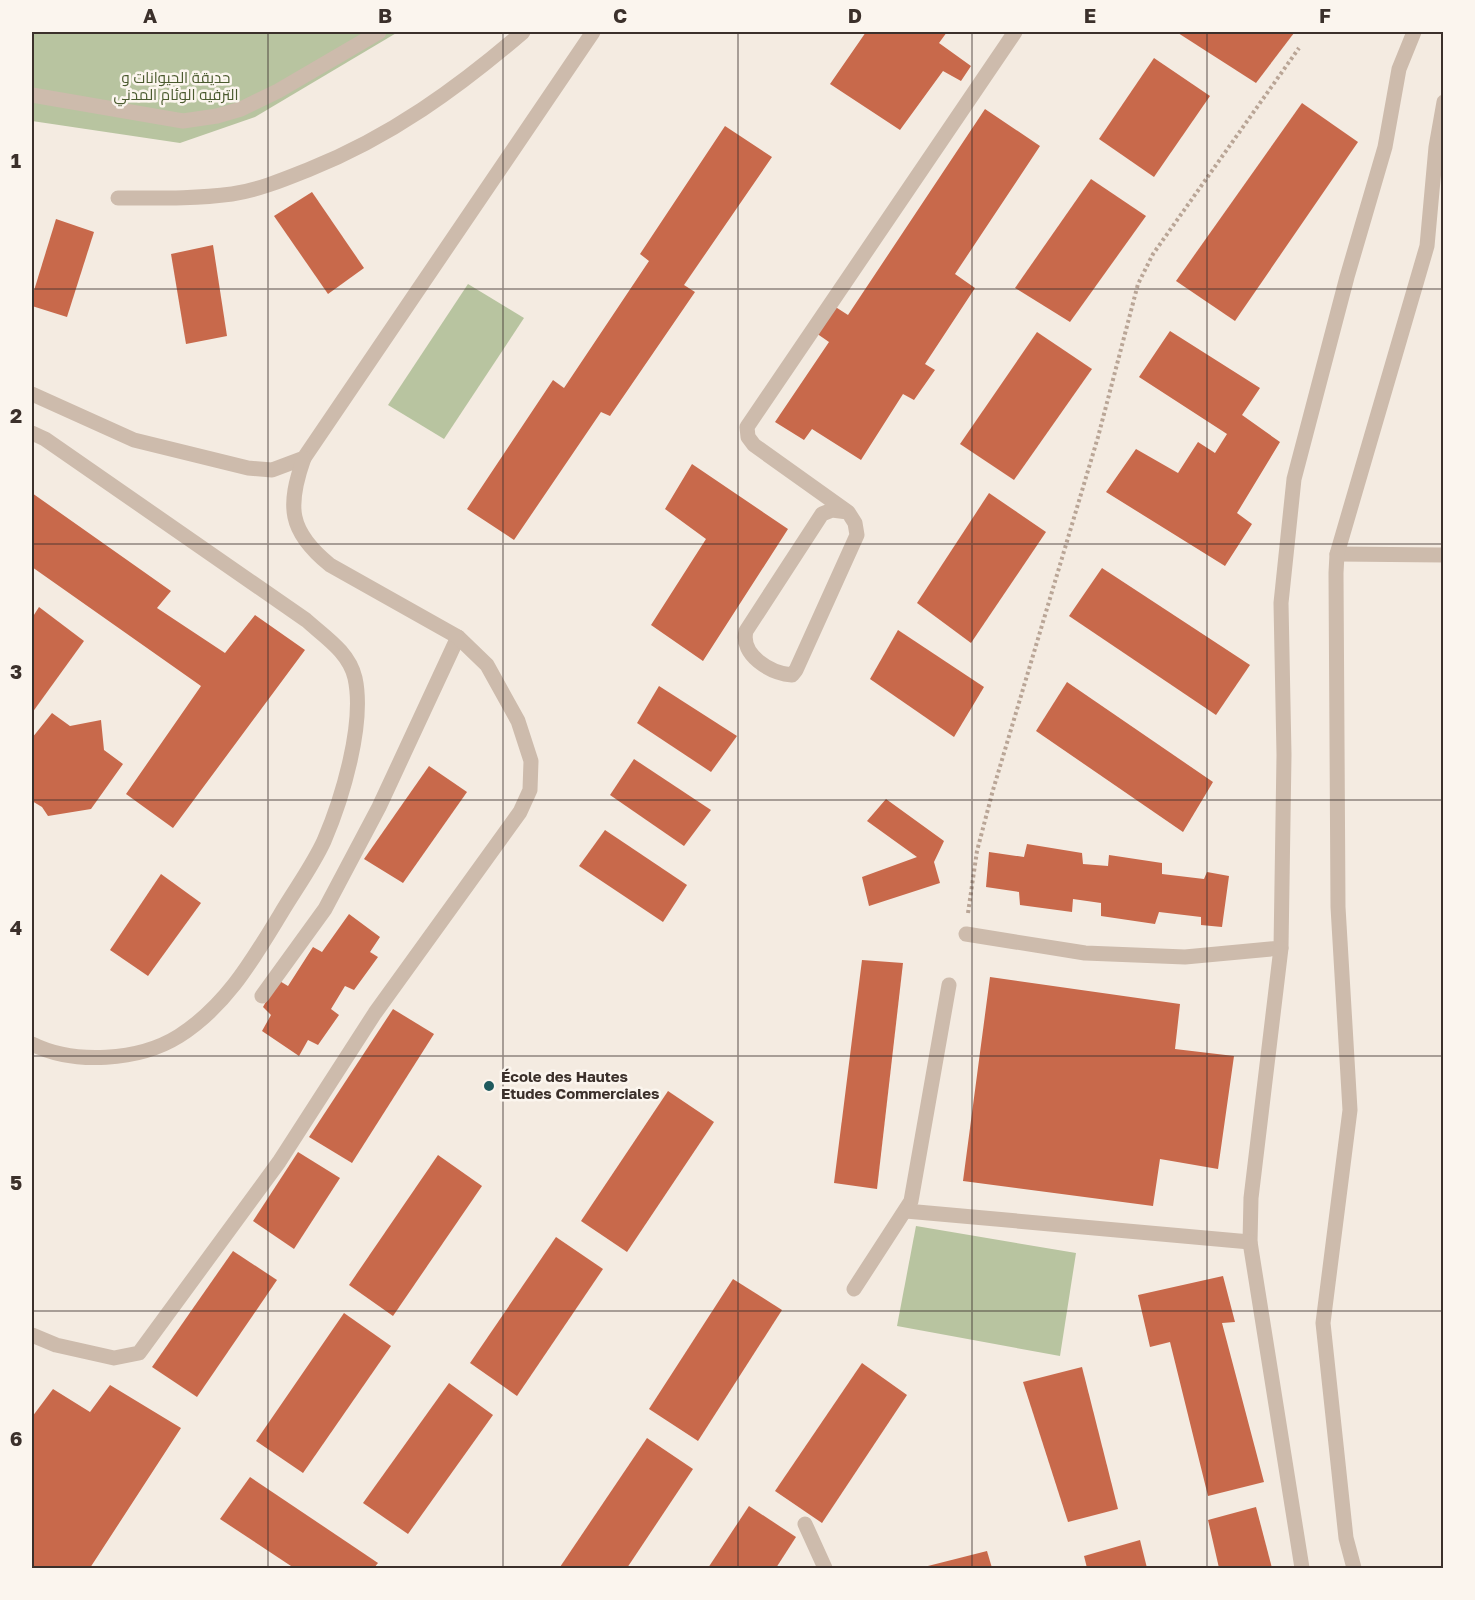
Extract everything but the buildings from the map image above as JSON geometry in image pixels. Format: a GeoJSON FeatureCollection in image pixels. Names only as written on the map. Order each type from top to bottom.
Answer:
{"type":"FeatureCollection","features":[{"type":"Feature","properties":{"kind":"street"},"geometry":{"type":"LineString","coordinates":[[32,95],[183,121],[217,116],[241,109],[278,91],[378,32]]}},
{"type":"Feature","properties":{"kind":"street"},"geometry":{"type":"LineString","coordinates":[[118,198],[191,198],[234,193],[276,183],[352,152],[417,114],[462,84],[523,32]]}},
{"type":"Feature","properties":{"kind":"street"},"geometry":{"type":"LineString","coordinates":[[32,1335],[56,1345],[114,1358],[139,1353],[279,1162],[375,1013],[520,812],[530,790],[531,761],[518,721],[487,665],[458,637],[330,565],[312,550],[300,531],[292,509],[294,487],[304,458],[593,32]]}},
{"type":"Feature","properties":{"kind":"street"},"geometry":{"type":"LineString","coordinates":[[848,513],[832,510],[822,514],[746,631],[744,640],[749,654],[782,674],[792,675],[796,670],[857,535],[855,523],[848,513],[754,445],[748,437],[747,427],[1015,32]]}},
{"type":"Feature","properties":{"kind":"street"},"geometry":{"type":"LineString","coordinates":[[1302,1569],[1250,1242],[1251,1198],[1281,948],[1284,755],[1281,603],[1294,479],[1384,147],[1399,69],[1414,32]]}},
{"type":"Feature","properties":{"kind":"street"},"geometry":{"type":"LineString","coordinates":[[1354,1569],[1346,1538],[1323,1323],[1350,1110],[1338,907],[1335,603],[1337,554],[1427,246],[1436,147],[1443,102]]}},
{"type":"Feature","properties":{"kind":"street"},"geometry":{"type":"LineString","coordinates":[[32,394],[134,440],[249,468],[272,470],[304,458]]}},
{"type":"Feature","properties":{"kind":"street"},"geometry":{"type":"LineString","coordinates":[[32,433],[55,445],[306,620],[342,651],[354,678],[356,725],[344,785],[323,843],[243,976],[211,1012],[178,1036],[146,1051],[106,1058],[46,1051],[32,1044]]}},
{"type":"Feature","properties":{"kind":"street"},"geometry":{"type":"LineString","coordinates":[[1337,554],[1443,555]]}},
{"type":"Feature","properties":{"kind":"street"},"geometry":{"type":"LineString","coordinates":[[262,996],[325,909],[379,807],[458,637]]}},
{"type":"Feature","properties":{"kind":"street"},"geometry":{"type":"LineString","coordinates":[[966,934],[1084,953],[1185,957],[1281,948]]}},
{"type":"Feature","properties":{"kind":"street"},"geometry":{"type":"LineString","coordinates":[[854,1289],[911,1201],[949,985]]}},
{"type":"Feature","properties":{"kind":"street"},"geometry":{"type":"LineString","coordinates":[[906,1211],[1250,1242]]}},
{"type":"Feature","properties":{"kind":"street"},"geometry":{"type":"LineString","coordinates":[[805,1524],[825,1569]]}},
{"type":"Feature","properties":{"kind":"path"},"geometry":{"type":"LineString","coordinates":[[966,934],[977,851],[993,790],[1098,437],[1138,284],[1153,254],[1299,48]]}},
{"type":"Feature","properties":{"kind":"green space","name":"حديقة الحيوانات و الترفيه الوئام المدني"},"geometry":{"type":"Polygon","coordinates":[[[32,32],[398,32],[255,117],[180,143],[32,121],[32,32]]]}},
{"type":"Feature","properties":{"kind":"green space"},"geometry":{"type":"Polygon","coordinates":[[[468,284],[524,318],[444,439],[388,405],[468,284]]]}},
{"type":"Feature","properties":{"kind":"green space"},"geometry":{"type":"Polygon","coordinates":[[[916,1226],[1076,1253],[1060,1356],[897,1326],[916,1226]]]}},
{"type":"Feature","properties":{"kind":"place","name":"École des Hautes Etudes Commerciales"},"geometry":{"type":"Point","coordinates":[489,1086]}}]}
